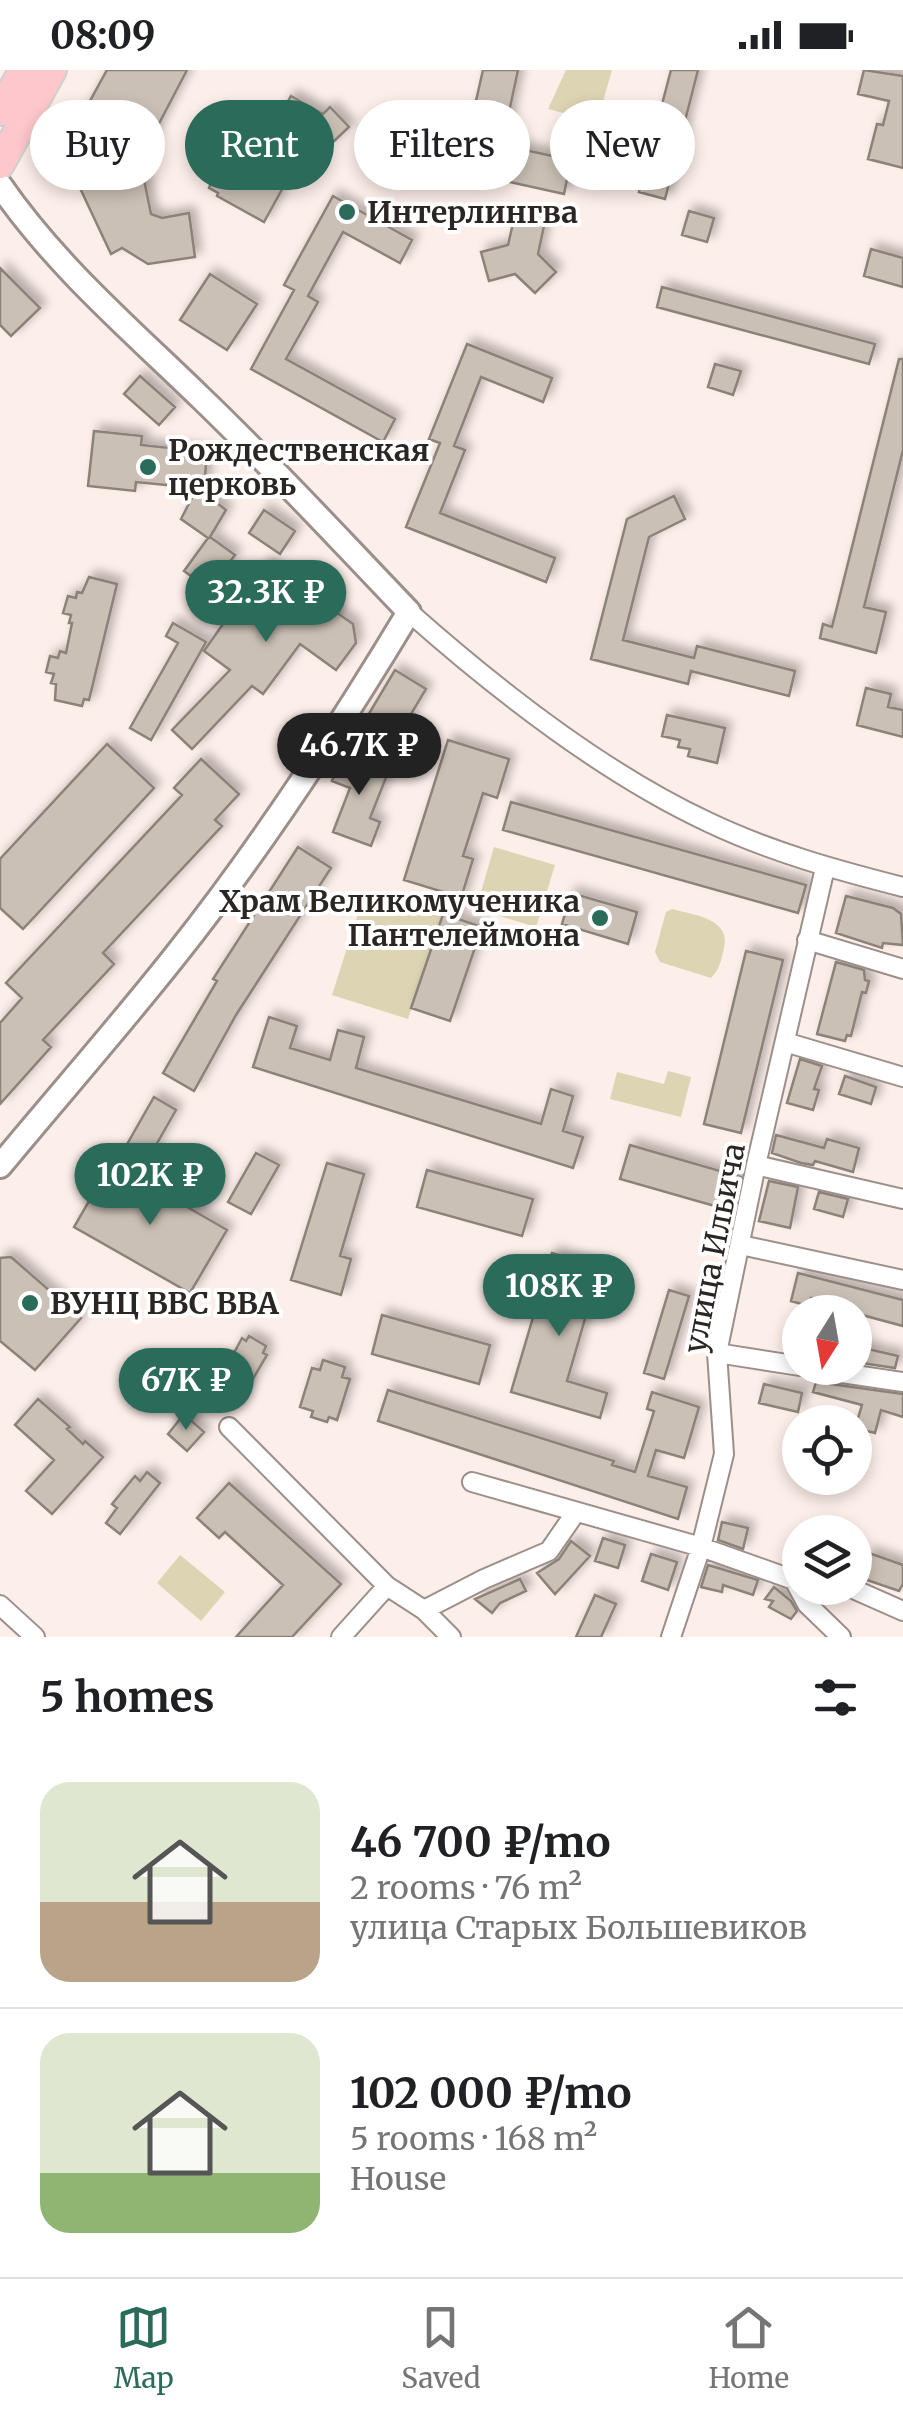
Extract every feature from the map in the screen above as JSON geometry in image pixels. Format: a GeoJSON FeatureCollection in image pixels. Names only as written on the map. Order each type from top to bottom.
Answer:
{"type":"FeatureCollection","features":[{"type":"Feature","properties":{"kind":"main road"},"geometry":{"type":"LineString","coordinates":[[0,111],[24,70]]}},
{"type":"Feature","properties":{"kind":"main road"},"geometry":{"type":"LineString","coordinates":[[0,164],[52,70]]}},
{"type":"Feature","properties":{"kind":"street"},"geometry":{"type":"LineString","coordinates":[[0,185],[16,209],[118,320],[264,459],[409,612],[467,664],[603,763],[706,822],[825,868],[903,887]]}},
{"type":"Feature","properties":{"kind":"street"},"geometry":{"type":"LineString","coordinates":[[0,1166],[176,955],[296,789],[409,612]]}},
{"type":"Feature","properties":{"kind":"street","name":"улица Ильича"},"geometry":{"type":"LineString","coordinates":[[670,1637],[701,1547],[724,1454],[716,1353],[825,868]]}},
{"type":"Feature","properties":{"kind":"street"},"geometry":{"type":"LineString","coordinates":[[807,940],[903,969]]}},
{"type":"Feature","properties":{"kind":"street"},"geometry":{"type":"LineString","coordinates":[[784,1042],[903,1077]]}},
{"type":"Feature","properties":{"kind":"street"},"geometry":{"type":"LineString","coordinates":[[756,1165],[903,1199]]}},
{"type":"Feature","properties":{"kind":"street"},"geometry":{"type":"LineString","coordinates":[[741,1245],[903,1280]]}},
{"type":"Feature","properties":{"kind":"street"},"geometry":{"type":"LineString","coordinates":[[716,1353],[782,1363]]}},
{"type":"Feature","properties":{"kind":"street"},"geometry":{"type":"LineString","coordinates":[[872,1377],[903,1382]]}},
{"type":"Feature","properties":{"kind":"street"},"geometry":{"type":"LineString","coordinates":[[229,1427],[388,1586],[452,1637]]}},
{"type":"Feature","properties":{"kind":"street"},"geometry":{"type":"LineString","coordinates":[[472,1482],[701,1547],[782,1575]]}},
{"type":"Feature","properties":{"kind":"street"},"geometry":{"type":"LineString","coordinates":[[431,1624],[484,1579],[549,1551],[576,1512]]}},
{"type":"Feature","properties":{"kind":"street"},"geometry":{"type":"LineString","coordinates":[[341,1637],[388,1586]]}},
{"type":"Feature","properties":{"kind":"street"},"geometry":{"type":"LineString","coordinates":[[872,1597],[903,1611]]}},
{"type":"Feature","properties":{"kind":"street"},"geometry":{"type":"LineString","coordinates":[[0,1605],[35,1637]]}},
{"type":"Feature","properties":{"kind":"street"},"geometry":{"type":"LineString","coordinates":[[808,1605],[841,1637]]}},
{"type":"Feature","properties":{"kind":"shaded area"},"geometry":{"type":"Polygon","coordinates":[[[566,70],[612,70],[603,100],[552,100],[566,70]]]}},
{"type":"Feature","properties":{"kind":"shaded area"},"geometry":{"type":"Polygon","coordinates":[[[494,847],[555,865],[536,927],[476,909],[494,847]]]}},
{"type":"Feature","properties":{"kind":"shaded area"},"geometry":{"type":"Polygon","coordinates":[[[380,891],[442,909],[408,1019],[332,995],[362,901],[380,891]]]}},
{"type":"Feature","properties":{"kind":"shaded area"},"geometry":{"type":"Polygon","coordinates":[[[672,909],[708,919],[722,930],[724,948],[711,978],[660,962],[655,952],[666,912],[672,909]]]}},
{"type":"Feature","properties":{"kind":"shaded area"},"geometry":{"type":"Polygon","coordinates":[[[668,1071],[691,1077],[681,1117],[610,1099],[617,1072],[664,1084],[668,1071]]]}},
{"type":"Feature","properties":{"kind":"shaded area"},"geometry":{"type":"Polygon","coordinates":[[[180,1555],[225,1592],[201,1621],[157,1583],[180,1555]]]}},
{"type":"Feature","properties":{"kind":"building"},"geometry":{"type":"Polygon","coordinates":[[[107,70],[187,70],[165,112],[165,100],[90,100],[107,70]]]}},
{"type":"Feature","properties":{"kind":"building"},"geometry":{"type":"Polygon","coordinates":[[[483,70],[518,70],[512,100],[476,100],[483,70]]]}},
{"type":"Feature","properties":{"kind":"building"},"geometry":{"type":"Polygon","coordinates":[[[671,70],[698,70],[690,100],[663,100],[671,70]]]}},
{"type":"Feature","properties":{"kind":"building"},"geometry":{"type":"Polygon","coordinates":[[[864,70],[903,76],[903,168],[868,159],[877,124],[883,125],[889,101],[858,94],[864,70]]]}},
{"type":"Feature","properties":{"kind":"building"},"geometry":{"type":"Polygon","coordinates":[[[334,111],[349,127],[334,141],[334,111]]]}},
{"type":"Feature","properties":{"kind":"building"},"geometry":{"type":"Polygon","coordinates":[[[530,151],[550,155],[550,190],[565,190],[564,194],[530,186],[530,151]]]}},
{"type":"Feature","properties":{"kind":"building"},"geometry":{"type":"Polygon","coordinates":[[[81,190],[146,190],[151,214],[162,218],[189,213],[195,257],[148,264],[122,248],[111,254],[81,190]]]}},
{"type":"Feature","properties":{"kind":"building"},"geometry":{"type":"Polygon","coordinates":[[[213,190],[282,190],[264,222],[217,196],[213,190]]]}},
{"type":"Feature","properties":{"kind":"building"},"geometry":{"type":"Polygon","coordinates":[[[640,190],[667,190],[665,199],[640,190]]]}},
{"type":"Feature","properties":{"kind":"building"},"geometry":{"type":"Polygon","coordinates":[[[333,196],[412,240],[400,263],[343,232],[308,296],[318,302],[286,359],[395,419],[383,442],[251,369],[294,290],[284,285],[333,196]]]}},
{"type":"Feature","properties":{"kind":"building"},"geometry":{"type":"Polygon","coordinates":[[[689,211],[714,218],[707,242],[682,235],[689,211]]]}},
{"type":"Feature","properties":{"kind":"building"},"geometry":{"type":"Polygon","coordinates":[[[514,219],[544,226],[538,254],[556,272],[535,293],[515,274],[489,281],[481,252],[508,245],[514,219]]]}},
{"type":"Feature","properties":{"kind":"building"},"geometry":{"type":"Polygon","coordinates":[[[871,249],[903,258],[903,287],[864,276],[871,249]]]}},
{"type":"Feature","properties":{"kind":"building"},"geometry":{"type":"Polygon","coordinates":[[[0,268],[40,308],[11,336],[0,325],[0,268]]]}},
{"type":"Feature","properties":{"kind":"building"},"geometry":{"type":"Polygon","coordinates":[[[210,274],[257,304],[227,350],[180,320],[210,274]]]}},
{"type":"Feature","properties":{"kind":"building"},"geometry":{"type":"Polygon","coordinates":[[[662,287],[875,344],[869,364],[657,307],[662,287]]]}},
{"type":"Feature","properties":{"kind":"building"},"geometry":{"type":"Polygon","coordinates":[[[467,344],[552,378],[543,402],[481,377],[454,446],[465,450],[440,513],[555,558],[546,582],[406,527],[440,443],[429,439],[467,344]]]}},
{"type":"Feature","properties":{"kind":"building"},"geometry":{"type":"Polygon","coordinates":[[[899,359],[903,359],[903,450],[864,607],[886,612],[876,653],[820,638],[823,624],[832,627],[899,359]]]}},
{"type":"Feature","properties":{"kind":"building"},"geometry":{"type":"Polygon","coordinates":[[[715,364],[741,371],[733,395],[708,387],[715,364]]]}},
{"type":"Feature","properties":{"kind":"building"},"geometry":{"type":"Polygon","coordinates":[[[140,376],[175,407],[159,425],[124,394],[140,376]]]}},
{"type":"Feature","properties":{"kind":"building","name":"Рождественская церковь"},"geometry":{"type":"Polygon","coordinates":[[[94,431],[142,436],[141,445],[207,452],[204,489],[198,488],[226,510],[210,537],[235,555],[209,589],[184,571],[208,538],[181,519],[197,488],[136,482],[135,491],[88,486],[94,431]]]}},
{"type":"Feature","properties":{"kind":"building"},"geometry":{"type":"Polygon","coordinates":[[[674,496],[685,519],[649,537],[623,640],[694,658],[697,646],[795,671],[789,696],[691,671],[688,684],[591,659],[627,519],[674,496]]]}},
{"type":"Feature","properties":{"kind":"building"},"geometry":{"type":"Polygon","coordinates":[[[264,510],[295,531],[280,554],[249,533],[264,510]]]}},
{"type":"Feature","properties":{"kind":"building"},"geometry":{"type":"Polygon","coordinates":[[[266,563],[353,624],[356,643],[336,670],[300,644],[263,694],[252,686],[192,749],[172,730],[230,670],[204,651],[266,563]]]}},
{"type":"Feature","properties":{"kind":"building"},"geometry":{"type":"Polygon","coordinates":[[[89,577],[117,584],[89,700],[84,699],[82,706],[55,700],[56,684],[51,683],[54,674],[46,672],[50,656],[58,658],[60,651],[66,653],[72,623],[71,615],[63,613],[68,596],[76,598],[77,592],[82,593],[89,577]]]}},
{"type":"Feature","properties":{"kind":"building"},"geometry":{"type":"Polygon","coordinates":[[[173,623],[206,642],[151,740],[130,728],[178,643],[166,636],[173,623]]]}},
{"type":"Feature","properties":{"kind":"building"},"geometry":{"type":"Polygon","coordinates":[[[395,670],[426,689],[389,751],[358,732],[395,670]]]}},
{"type":"Feature","properties":{"kind":"building"},"geometry":{"type":"Polygon","coordinates":[[[866,688],[891,694],[888,707],[903,710],[903,737],[857,725],[866,688]]]}},
{"type":"Feature","properties":{"kind":"building"},"geometry":{"type":"Polygon","coordinates":[[[667,715],[725,728],[717,763],[688,756],[690,749],[678,747],[680,740],[662,736],[667,715]]]}},
{"type":"Feature","properties":{"kind":"building"},"geometry":{"type":"Polygon","coordinates":[[[448,740],[509,759],[497,798],[483,793],[463,856],[473,859],[455,918],[482,927],[450,1021],[411,1008],[450,894],[404,880],[448,740]]]}},
{"type":"Feature","properties":{"kind":"building"},"geometry":{"type":"Polygon","coordinates":[[[107,744],[154,788],[23,929],[0,908],[0,859],[107,744]]]}},
{"type":"Feature","properties":{"kind":"building"},"geometry":{"type":"Polygon","coordinates":[[[343,752],[389,770],[370,818],[380,822],[371,846],[333,832],[350,788],[332,781],[343,752]]]}},
{"type":"Feature","properties":{"kind":"building"},"geometry":{"type":"Polygon","coordinates":[[[201,759],[239,794],[215,820],[222,826],[103,953],[114,964],[43,1040],[51,1047],[0,1104],[0,1023],[22,998],[6,983],[182,795],[174,788],[201,759]]]}},
{"type":"Feature","properties":{"kind":"building"},"geometry":{"type":"Polygon","coordinates":[[[511,802],[806,885],[798,913],[503,830],[511,802]]]}},
{"type":"Feature","properties":{"kind":"building"},"geometry":{"type":"Polygon","coordinates":[[[298,847],[331,868],[236,1015],[194,1091],[163,1073],[217,981],[213,979],[298,847]]]}},
{"type":"Feature","properties":{"kind":"building","name":"Храм Великомученика Пантелеймона"},"geometry":{"type":"Polygon","coordinates":[[[571,893],[637,912],[628,944],[562,924],[571,893]]]}},
{"type":"Feature","properties":{"kind":"building"},"geometry":{"type":"Polygon","coordinates":[[[846,896],[893,908],[901,914],[903,945],[883,943],[882,948],[836,933],[846,896]]]}},
{"type":"Feature","properties":{"kind":"building"},"geometry":{"type":"Polygon","coordinates":[[[746,951],[783,960],[741,1133],[704,1124],[746,951]]]}},
{"type":"Feature","properties":{"kind":"building"},"geometry":{"type":"Polygon","coordinates":[[[836,962],[864,970],[865,980],[869,981],[866,993],[862,992],[851,1036],[847,1035],[845,1041],[817,1034],[836,962]]]}},
{"type":"Feature","properties":{"kind":"building"},"geometry":{"type":"Polygon","coordinates":[[[269,1017],[297,1026],[290,1048],[330,1060],[338,1030],[364,1037],[356,1068],[541,1124],[551,1089],[573,1096],[563,1131],[583,1137],[573,1168],[253,1067],[269,1017]]]}},
{"type":"Feature","properties":{"kind":"building"},"geometry":{"type":"Polygon","coordinates":[[[800,1059],[822,1066],[814,1089],[819,1090],[813,1110],[787,1103],[800,1059]]]}},
{"type":"Feature","properties":{"kind":"building"},"geometry":{"type":"Polygon","coordinates":[[[845,1076],[876,1087],[871,1104],[839,1094],[845,1076]]]}},
{"type":"Feature","properties":{"kind":"building"},"geometry":{"type":"Polygon","coordinates":[[[154,1097],[176,1110],[148,1159],[126,1146],[154,1097]]]}},
{"type":"Feature","properties":{"kind":"building"},"geometry":{"type":"Polygon","coordinates":[[[776,1135],[824,1148],[827,1139],[859,1148],[853,1172],[815,1161],[813,1165],[801,1163],[772,1153],[776,1135]]]}},
{"type":"Feature","properties":{"kind":"building"},"geometry":{"type":"Polygon","coordinates":[[[630,1145],[741,1177],[732,1211],[620,1179],[630,1145]]]}},
{"type":"Feature","properties":{"kind":"building"},"geometry":{"type":"Polygon","coordinates":[[[256,1153],[279,1165],[251,1214],[228,1202],[256,1153]]]}},
{"type":"Feature","properties":{"kind":"building"},"geometry":{"type":"Polygon","coordinates":[[[111,1163],[227,1230],[190,1293],[74,1227],[111,1163]]]}},
{"type":"Feature","properties":{"kind":"building"},"geometry":{"type":"Polygon","coordinates":[[[327,1163],[364,1174],[340,1256],[351,1259],[341,1295],[291,1280],[327,1163]]]}},
{"type":"Feature","properties":{"kind":"building"},"geometry":{"type":"Polygon","coordinates":[[[427,1170],[533,1199],[522,1236],[417,1207],[427,1170]]]}},
{"type":"Feature","properties":{"kind":"building"},"geometry":{"type":"Polygon","coordinates":[[[769,1181],[798,1187],[790,1228],[759,1221],[769,1181]]]}},
{"type":"Feature","properties":{"kind":"building"},"geometry":{"type":"Polygon","coordinates":[[[819,1192],[848,1199],[843,1217],[814,1209],[819,1192]]]}},
{"type":"Feature","properties":{"kind":"building"},"geometry":{"type":"Polygon","coordinates":[[[552,1253],[600,1267],[567,1381],[607,1393],[600,1418],[511,1392],[552,1253]]]}},
{"type":"Feature","properties":{"kind":"building"},"geometry":{"type":"Polygon","coordinates":[[[11,1257],[81,1318],[35,1370],[0,1341],[0,1258],[11,1257]]]}},
{"type":"Feature","properties":{"kind":"building"},"geometry":{"type":"Polygon","coordinates":[[[798,1273],[903,1300],[903,1326],[872,1318],[872,1295],[792,1295],[798,1273]]]}},
{"type":"Feature","properties":{"kind":"building"},"geometry":{"type":"Polygon","coordinates":[[[669,1290],[689,1296],[664,1379],[644,1373],[669,1290]]]}},
{"type":"Feature","properties":{"kind":"building"},"geometry":{"type":"Polygon","coordinates":[[[382,1315],[490,1345],[479,1384],[372,1354],[382,1315]]]}},
{"type":"Feature","properties":{"kind":"building"},"geometry":{"type":"Polygon","coordinates":[[[249,1336],[266,1346],[263,1353],[267,1355],[240,1394],[221,1384],[221,1377],[242,1338],[246,1341],[249,1336]]]}},
{"type":"Feature","properties":{"kind":"building"},"geometry":{"type":"Polygon","coordinates":[[[872,1350],[898,1356],[895,1368],[872,1365],[872,1350]]]}},
{"type":"Feature","properties":{"kind":"building"},"geometry":{"type":"Polygon","coordinates":[[[323,1360],[345,1367],[342,1377],[350,1379],[337,1420],[329,1417],[327,1422],[311,1417],[313,1411],[300,1407],[312,1368],[320,1370],[323,1360]]]}},
{"type":"Feature","properties":{"kind":"building"},"geometry":{"type":"Polygon","coordinates":[[[764,1384],[802,1393],[799,1405],[782,1405],[782,1408],[759,1403],[764,1384]]]}},
{"type":"Feature","properties":{"kind":"building"},"geometry":{"type":"Polygon","coordinates":[[[815,1385],[838,1385],[903,1394],[903,1417],[881,1410],[875,1433],[872,1432],[872,1405],[813,1392],[815,1385]]]}},
{"type":"Feature","properties":{"kind":"building"},"geometry":{"type":"Polygon","coordinates":[[[388,1390],[614,1461],[612,1465],[635,1472],[654,1411],[647,1409],[652,1392],[699,1407],[684,1458],[656,1450],[648,1476],[687,1487],[678,1519],[378,1421],[388,1390]]]}},
{"type":"Feature","properties":{"kind":"building"},"geometry":{"type":"Polygon","coordinates":[[[38,1399],[83,1444],[85,1441],[103,1457],[52,1514],[26,1491],[54,1460],[15,1425],[38,1399]]]}},
{"type":"Feature","properties":{"kind":"building"},"geometry":{"type":"Polygon","coordinates":[[[184,1414],[204,1432],[187,1451],[168,1434],[184,1414]]]}},
{"type":"Feature","properties":{"kind":"building"},"geometry":{"type":"Polygon","coordinates":[[[147,1472],[160,1483],[120,1534],[106,1523],[117,1508],[112,1504],[135,1476],[140,1481],[147,1472]]]}},
{"type":"Feature","properties":{"kind":"building"},"geometry":{"type":"Polygon","coordinates":[[[229,1483],[341,1584],[292,1637],[236,1637],[283,1585],[225,1532],[219,1538],[197,1518],[229,1483]]]}},
{"type":"Feature","properties":{"kind":"building"},"geometry":{"type":"Polygon","coordinates":[[[722,1522],[748,1528],[743,1549],[718,1540],[722,1522]]]}},
{"type":"Feature","properties":{"kind":"building"},"geometry":{"type":"Polygon","coordinates":[[[603,1538],[625,1545],[618,1568],[595,1561],[603,1538]]]}},
{"type":"Feature","properties":{"kind":"building"},"geometry":{"type":"Polygon","coordinates":[[[571,1541],[590,1556],[555,1594],[537,1573],[559,1559],[571,1541]]]}},
{"type":"Feature","properties":{"kind":"building"},"geometry":{"type":"Polygon","coordinates":[[[651,1554],[677,1562],[668,1590],[642,1581],[651,1554]]]}},
{"type":"Feature","properties":{"kind":"building"},"geometry":{"type":"Polygon","coordinates":[[[872,1554],[903,1565],[899,1591],[872,1582],[872,1554]]]}},
{"type":"Feature","properties":{"kind":"building"},"geometry":{"type":"Polygon","coordinates":[[[708,1565],[758,1580],[753,1595],[723,1585],[722,1592],[701,1587],[708,1565]]]}},
{"type":"Feature","properties":{"kind":"building"},"geometry":{"type":"Polygon","coordinates":[[[520,1579],[526,1591],[500,1603],[492,1613],[475,1599],[520,1579]]]}},
{"type":"Feature","properties":{"kind":"building"},"geometry":{"type":"Polygon","coordinates":[[[774,1587],[782,1594],[782,1605],[793,1605],[797,1611],[791,1619],[769,1607],[773,1601],[765,1599],[774,1587]]]}},
{"type":"Feature","properties":{"kind":"building"},"geometry":{"type":"Polygon","coordinates":[[[595,1595],[616,1604],[601,1637],[576,1637],[595,1595]]]}},
{"type":"Feature","properties":{"kind":"place","name":"Интерлингва"},"geometry":{"type":"Point","coordinates":[347,212]}},
{"type":"Feature","properties":{"kind":"place","name":"Рождественская церковь"},"geometry":{"type":"Point","coordinates":[148,467]}},
{"type":"Feature","properties":{"kind":"place","name":"Храм Великомученика Пантелеймона"},"geometry":{"type":"Point","coordinates":[600,918]}},
{"type":"Feature","properties":{"kind":"place","name":"ВУНЦ ВВС ВВА"},"geometry":{"type":"Point","coordinates":[30,1303]}}]}
